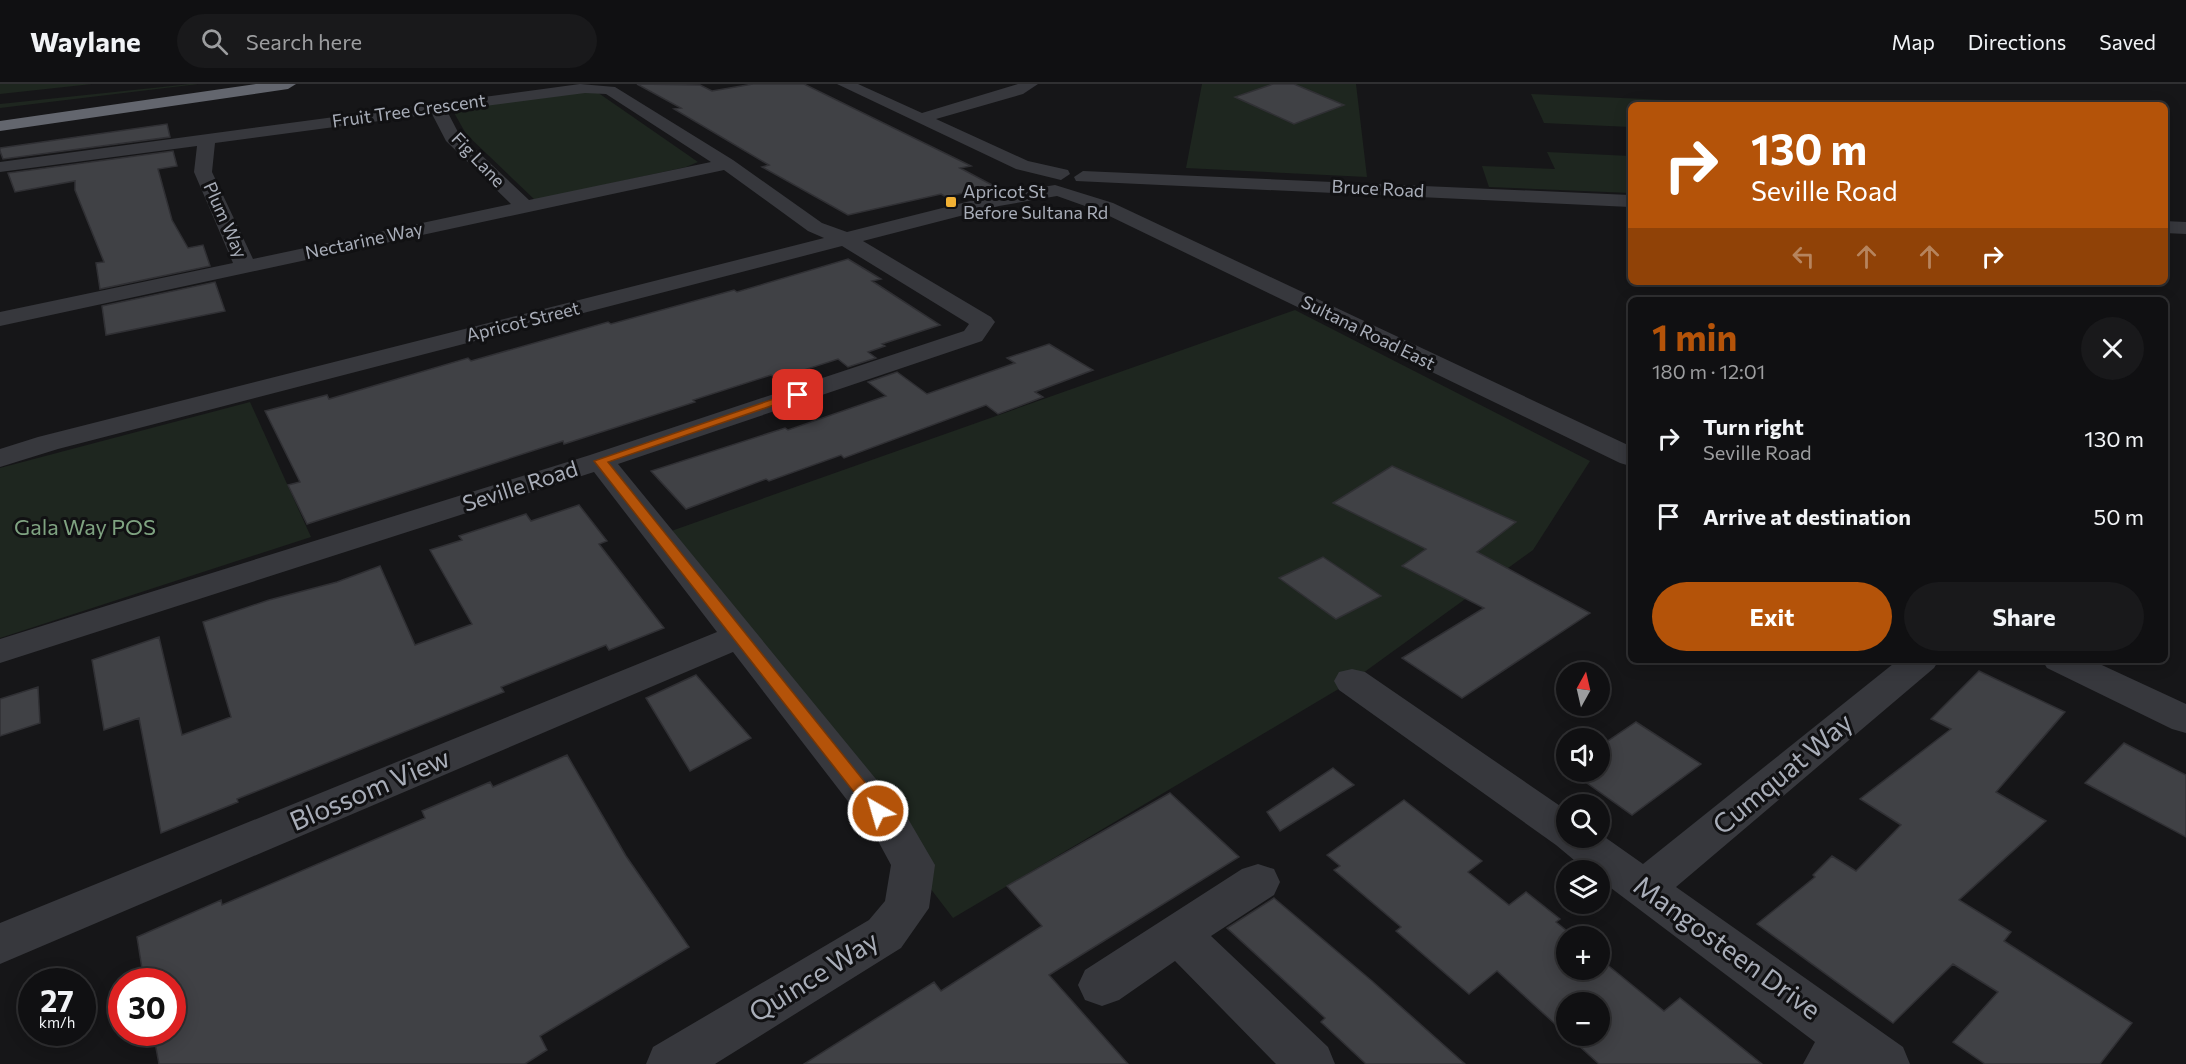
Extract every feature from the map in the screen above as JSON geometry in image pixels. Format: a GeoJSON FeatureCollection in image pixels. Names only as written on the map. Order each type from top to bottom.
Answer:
{"type":"FeatureCollection","features":[{"type":"Feature","properties":{"kind":"highway"},"geometry":{"type":"LineString","coordinates":[[0,111],[212,84]]}},
{"type":"Feature","properties":{"kind":"highway"},"geometry":{"type":"LineString","coordinates":[[0,119],[284,84]]}},
{"type":"Feature","properties":{"kind":"highway"},"geometry":{"type":"LineString","coordinates":[[0,126],[288,84]]}},
{"type":"Feature","properties":{"kind":"street","name":"Sultana Road East"},"geometry":{"type":"LineString","coordinates":[[845,84],[1022,165],[1051,184],[1106,207],[1628,456]]}},
{"type":"Feature","properties":{"kind":"street"},"geometry":{"type":"LineString","coordinates":[[922,118],[1017,91],[1030,84]]}},
{"type":"Feature","properties":{"kind":"street","name":"Fruit Tree Crescent"},"geometry":{"type":"LineString","coordinates":[[0,167],[585,88],[610,90],[727,164],[815,227],[847,240]]}},
{"type":"Feature","properties":{"kind":"street","name":"Fig Lane"},"geometry":{"type":"LineString","coordinates":[[437,108],[452,136],[525,207]]}},
{"type":"Feature","properties":{"kind":"street","name":"Plum Way"},"geometry":{"type":"LineString","coordinates":[[207,138],[203,172],[245,267]]}},
{"type":"Feature","properties":{"kind":"street","name":"Nectarine Way"},"geometry":{"type":"LineString","coordinates":[[0,319],[727,164]]}},
{"type":"Feature","properties":{"kind":"street","name":"Bruce Road"},"geometry":{"type":"LineString","coordinates":[[1085,183],[1125,177],[1628,201]]}},
{"type":"Feature","properties":{"kind":"street","name":"Sultana Road East"},"geometry":{"type":"LineString","coordinates":[[1085,183],[1106,207]]}},
{"type":"Feature","properties":{"kind":"street"},"geometry":{"type":"LineString","coordinates":[[1051,184],[1085,183]]}},
{"type":"Feature","properties":{"kind":"street","name":"Apricot Street"},"geometry":{"type":"LineString","coordinates":[[0,458],[48,442],[847,240],[1051,184]]}},
{"type":"Feature","properties":{"kind":"street"},"geometry":{"type":"LineString","coordinates":[[2168,227],[2186,228]]}},
{"type":"Feature","properties":{"kind":"street","name":"Seville Road"},"geometry":{"type":"LineString","coordinates":[[0,651],[600,461],[973,336],[983,322],[847,240]]}},
{"type":"Feature","properties":{"kind":"street","name":"Apricot Street"},"geometry":{"type":"LineString","coordinates":[[0,450],[48,442]]}},
{"type":"Feature","properties":{"kind":"street","name":"Quince Way"},"geometry":{"type":"LineString","coordinates":[[600,461],[892,828],[913,865],[906,908],[885,934],[671,1064]]}},
{"type":"Feature","properties":{"kind":"street","name":"Blossom View"},"geometry":{"type":"LineString","coordinates":[[0,944],[740,636]]}},
{"type":"Feature","properties":{"kind":"street","name":"Cumquat Way"},"geometry":{"type":"LineString","coordinates":[[1645,887],[1917,663]]}},
{"type":"Feature","properties":{"kind":"street"},"geometry":{"type":"LineString","coordinates":[[2066,663],[2186,720]]}},
{"type":"Feature","properties":{"kind":"street"},"geometry":{"type":"LineString","coordinates":[[1352,681],[1556,825]]}},
{"type":"Feature","properties":{"kind":"street","name":"Mangosteen Drive"},"geometry":{"type":"LineString","coordinates":[[1590,848],[1645,887],[1855,1056]]}},
{"type":"Feature","properties":{"kind":"street"},"geometry":{"type":"LineString","coordinates":[[1102,985],[1258,882]]}},
{"type":"Feature","properties":{"kind":"street"},"geometry":{"type":"LineString","coordinates":[[1179,934],[1310,1064]]}},
{"type":"Feature","properties":{"kind":"green space"},"geometry":{"type":"Polygon","coordinates":[[[0,84],[92,84],[0,94],[0,84]]]}},
{"type":"Feature","properties":{"kind":"green space"},"geometry":{"type":"Polygon","coordinates":[[[198,84],[0,108],[0,104],[198,84]]]}},
{"type":"Feature","properties":{"kind":"green space"},"geometry":{"type":"Polygon","coordinates":[[[1202,84],[1356,84],[1367,177],[1186,168],[1202,84]]]}},
{"type":"Feature","properties":{"kind":"green space"},"geometry":{"type":"Polygon","coordinates":[[[597,92],[698,162],[686,167],[535,200],[466,134],[452,109],[575,93],[597,92]]]}},
{"type":"Feature","properties":{"kind":"green space"},"geometry":{"type":"Polygon","coordinates":[[[1531,94],[1713,102],[1628,102],[1628,127],[1544,123],[1531,94]]]}},
{"type":"Feature","properties":{"kind":"green space"},"geometry":{"type":"Polygon","coordinates":[[[1547,152],[1628,156],[1628,193],[1489,187],[1482,166],[1555,169],[1547,152]]]}},
{"type":"Feature","properties":{"kind":"green space"},"geometry":{"type":"Polygon","coordinates":[[[1295,310],[1590,461],[1533,550],[1352,681],[953,918],[660,535],[1295,310]]]}},
{"type":"Feature","properties":{"kind":"green space","name":"Gala Way POS"},"geometry":{"type":"Polygon","coordinates":[[[250,402],[311,537],[0,638],[0,468],[250,402]]]}},
{"type":"Feature","properties":{"kind":"building"},"geometry":{"type":"Polygon","coordinates":[[[637,84],[700,85],[712,91],[753,84],[804,84],[971,166],[960,168],[994,186],[946,197],[941,194],[848,215],[762,167],[769,165],[674,109],[681,108],[637,84]]]}},
{"type":"Feature","properties":{"kind":"building"},"geometry":{"type":"Polygon","coordinates":[[[1273,84],[1294,84],[1344,105],[1294,124],[1235,97],[1273,84]]]}},
{"type":"Feature","properties":{"kind":"building"},"geometry":{"type":"Polygon","coordinates":[[[167,124],[170,137],[3,159],[0,151],[0,148],[167,124]]]}},
{"type":"Feature","properties":{"kind":"building"},"geometry":{"type":"Polygon","coordinates":[[[173,151],[177,166],[158,169],[172,220],[188,248],[203,245],[210,266],[100,289],[96,263],[104,262],[75,190],[75,181],[15,192],[8,173],[173,151]]]}},
{"type":"Feature","properties":{"kind":"building"},"geometry":{"type":"Polygon","coordinates":[[[848,259],[881,279],[872,281],[940,325],[882,344],[885,346],[868,352],[876,358],[848,367],[838,359],[776,379],[771,375],[693,400],[695,402],[564,444],[563,441],[307,524],[288,485],[300,482],[265,411],[327,395],[329,399],[468,358],[471,361],[608,322],[611,324],[734,290],[737,292],[848,259]]]}},
{"type":"Feature","properties":{"kind":"building"},"geometry":{"type":"Polygon","coordinates":[[[215,282],[225,311],[106,335],[102,306],[215,282]]]}},
{"type":"Feature","properties":{"kind":"building"},"geometry":{"type":"Polygon","coordinates":[[[1049,344],[1093,370],[1035,392],[1043,397],[998,414],[986,405],[844,458],[841,455],[769,481],[766,479],[686,509],[651,471],[785,428],[788,430],[886,396],[868,382],[897,372],[927,394],[1015,363],[1007,358],[1049,344]]]}},
{"type":"Feature","properties":{"kind":"building"},"geometry":{"type":"Polygon","coordinates":[[[1392,466],[1516,522],[1477,552],[1590,613],[1462,698],[1402,658],[1484,608],[1402,566],[1426,549],[1333,503],[1392,466]]]}},
{"type":"Feature","properties":{"kind":"building"},"geometry":{"type":"Polygon","coordinates":[[[579,505],[607,541],[599,544],[664,628],[609,650],[606,645],[501,687],[504,692],[237,799],[238,802],[161,833],[139,718],[104,730],[92,660],[159,637],[182,735],[231,717],[203,622],[269,600],[337,582],[380,566],[415,645],[472,624],[430,550],[462,540],[459,536],[526,514],[531,521],[579,505]]]}},
{"type":"Feature","properties":{"kind":"building"},"geometry":{"type":"Polygon","coordinates":[[[1323,557],[1381,596],[1336,619],[1279,578],[1323,557]]]}},
{"type":"Feature","properties":{"kind":"building"},"geometry":{"type":"Polygon","coordinates":[[[1979,671],[2065,712],[1996,792],[2046,821],[1959,900],[2011,932],[2004,941],[2132,1023],[2100,1064],[1985,1064],[1953,1042],[1998,992],[1953,964],[1893,1023],[1757,924],[1815,877],[1813,875],[1832,856],[1856,871],[1901,825],[1860,799],[1951,729],[1931,719],[1979,671]]]}},
{"type":"Feature","properties":{"kind":"building"},"geometry":{"type":"Polygon","coordinates":[[[696,675],[751,738],[690,771],[646,698],[696,675]]]}},
{"type":"Feature","properties":{"kind":"building"},"geometry":{"type":"Polygon","coordinates":[[[38,687],[40,723],[0,736],[0,699],[38,687]]]}},
{"type":"Feature","properties":{"kind":"building"},"geometry":{"type":"Polygon","coordinates":[[[1636,722],[1701,764],[1632,815],[1610,799],[1610,794],[1602,794],[1586,782],[1610,782],[1610,740],[1636,722]]]}},
{"type":"Feature","properties":{"kind":"building"},"geometry":{"type":"Polygon","coordinates":[[[2124,743],[2186,775],[2186,837],[2085,783],[2124,743]]]}},
{"type":"Feature","properties":{"kind":"building"},"geometry":{"type":"Polygon","coordinates":[[[567,755],[626,856],[689,947],[540,1036],[547,1050],[525,1064],[159,1064],[156,1046],[186,1046],[186,968],[142,968],[137,937],[221,900],[222,905],[425,818],[422,811],[490,782],[493,787],[567,755]]]}},
{"type":"Feature","properties":{"kind":"building"},"geometry":{"type":"Polygon","coordinates":[[[1333,768],[1354,785],[1280,831],[1267,812],[1333,768]]]}},
{"type":"Feature","properties":{"kind":"building"},"geometry":{"type":"Polygon","coordinates":[[[1170,793],[1239,857],[1049,975],[1128,1064],[804,1064],[934,982],[941,991],[1042,926],[1007,886],[1170,793]]]}},
{"type":"Feature","properties":{"kind":"building"},"geometry":{"type":"Polygon","coordinates":[[[1404,800],[1482,861],[1468,872],[1509,905],[1526,892],[1560,919],[1556,922],[1561,926],[1556,926],[1556,980],[1610,980],[1610,967],[1664,1011],[1680,998],[1762,1064],[1599,1064],[1579,1046],[1610,1046],[1610,992],[1556,992],[1556,1025],[1497,971],[1469,994],[1396,931],[1401,927],[1334,870],[1340,866],[1327,855],[1404,800]]]}},
{"type":"Feature","properties":{"kind":"building"},"geometry":{"type":"Polygon","coordinates":[[[1274,898],[1465,1064],[1366,1064],[1321,1022],[1325,1018],[1227,928],[1274,898]]]}},
{"type":"Feature","properties":{"kind":"place","name":"Apricot St Before Sultana Rd"},"geometry":{"type":"Point","coordinates":[951,202]}},
{"type":"Feature","properties":{"kind":"route"},"geometry":{"type":"LineString","coordinates":[[798,395],[600,461],[878,811]]}}]}
